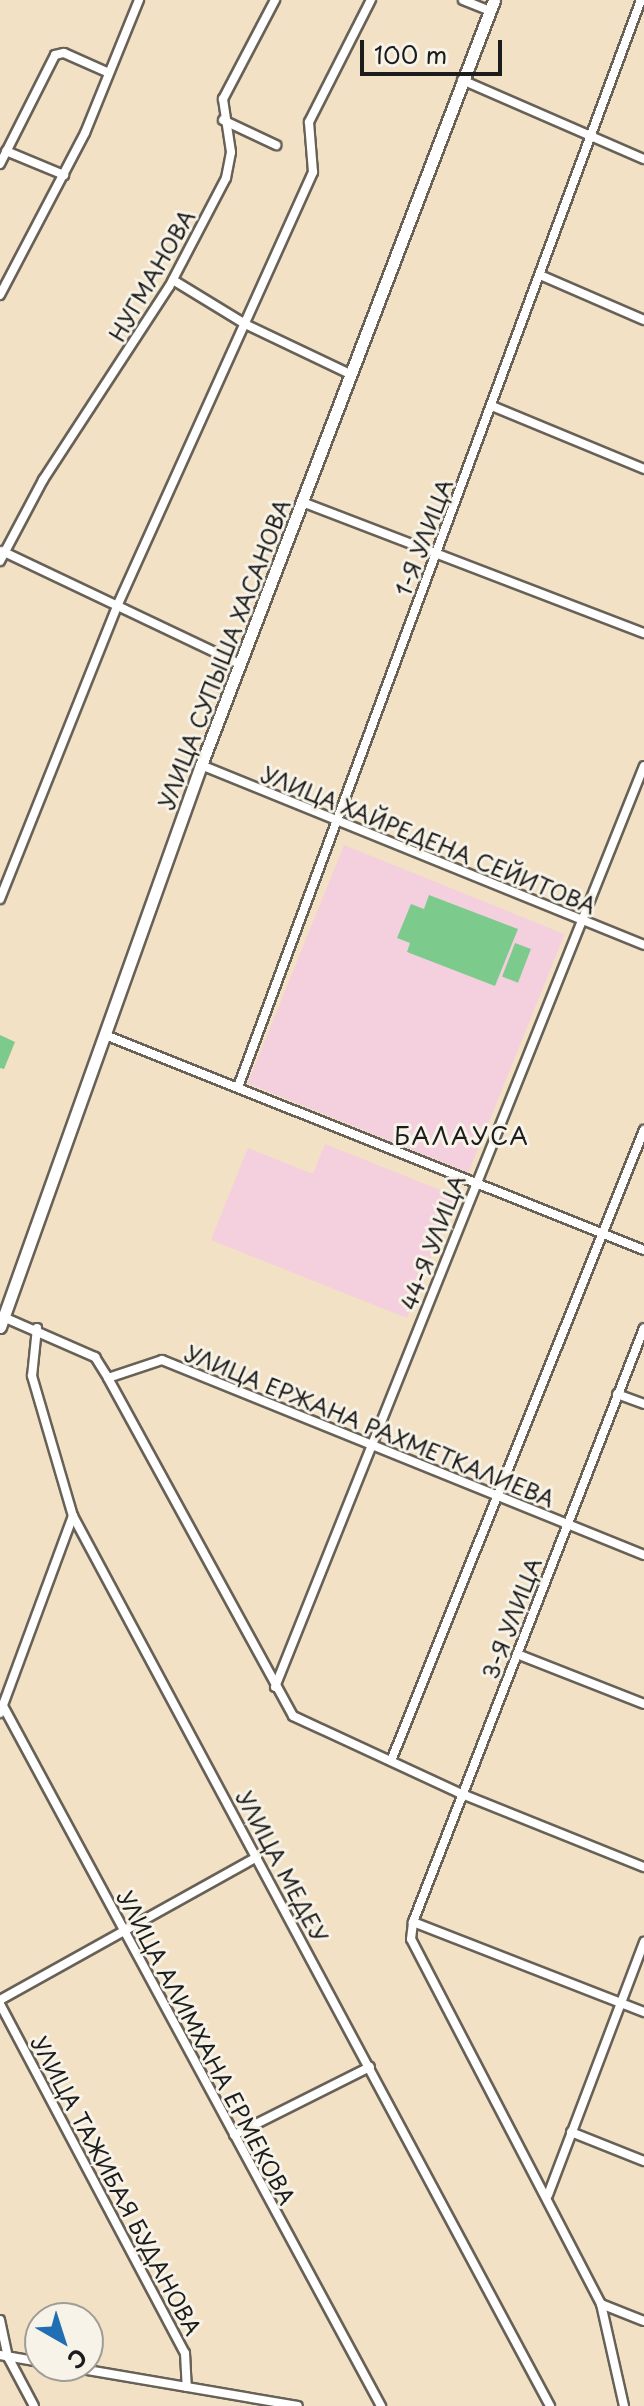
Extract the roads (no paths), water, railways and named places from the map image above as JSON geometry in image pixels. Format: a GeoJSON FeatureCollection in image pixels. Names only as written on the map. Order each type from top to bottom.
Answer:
{"type":"FeatureCollection","features":[{"type":"Feature","properties":{"kind":"street"},"geometry":{"type":"LineString","coordinates":[[0,295],[64,175],[139,0]]}},
{"type":"Feature","properties":{"kind":"street","name":"НУГМАНОВА"},"geometry":{"type":"LineString","coordinates":[[1,554],[43,480],[173,280],[226,178],[231,152],[223,120],[223,99],[275,0]]}},
{"type":"Feature","properties":{"kind":"street"},"geometry":{"type":"LineString","coordinates":[[0,899],[118,604],[313,172],[309,122],[371,0]]}},
{"type":"Feature","properties":{"kind":"street"},"geometry":{"type":"LineString","coordinates":[[463,0],[492,6]]}},
{"type":"Feature","properties":{"kind":"street","name":"1-Я УЛИЦА"},"geometry":{"type":"LineString","coordinates":[[238,1087],[641,0]]}},
{"type":"Feature","properties":{"kind":"street","name":"УЛИЦА СУПЫША ХАСАНОВА"},"geometry":{"type":"LineString","coordinates":[[1,1320],[201,765],[492,6]]}},
{"type":"Feature","properties":{"kind":"street"},"geometry":{"type":"LineString","coordinates":[[0,164],[55,55],[64,53],[109,73]]}},
{"type":"Feature","properties":{"kind":"street"},"geometry":{"type":"LineString","coordinates":[[462,80],[644,159]]}},
{"type":"Feature","properties":{"kind":"street"},"geometry":{"type":"LineString","coordinates":[[223,120],[276,145]]}},
{"type":"Feature","properties":{"kind":"street"},"geometry":{"type":"LineString","coordinates":[[6,151],[64,175]]}},
{"type":"Feature","properties":{"kind":"street"},"geometry":{"type":"LineString","coordinates":[[540,275],[644,320]]}},
{"type":"Feature","properties":{"kind":"street"},"geometry":{"type":"LineString","coordinates":[[173,280],[245,324],[350,374]]}},
{"type":"Feature","properties":{"kind":"street"},"geometry":{"type":"LineString","coordinates":[[492,406],[644,469]]}},
{"type":"Feature","properties":{"kind":"street"},"geometry":{"type":"LineString","coordinates":[[302,502],[435,556],[644,633]]}},
{"type":"Feature","properties":{"kind":"street"},"geometry":{"type":"LineString","coordinates":[[1,554],[118,604],[240,664]]}},
{"type":"Feature","properties":{"kind":"street","name":"УЛИЦА ХАЙРЕДЕНА СЕЙИТОВА"},"geometry":{"type":"LineString","coordinates":[[201,765],[644,945]]}},
{"type":"Feature","properties":{"kind":"street","name":"44-Я УЛИЦА"},"geometry":{"type":"LineString","coordinates":[[275,1687],[374,1446],[473,1185],[644,766]]}},
{"type":"Feature","properties":{"kind":"street"},"geometry":{"type":"LineString","coordinates":[[105,1035],[473,1185],[644,1250]]}},
{"type":"Feature","properties":{"kind":"street"},"geometry":{"type":"LineString","coordinates":[[391,1761],[644,1130]]}},
{"type":"Feature","properties":{"kind":"street"},"geometry":{"type":"LineString","coordinates":[[1,1320],[37,1328],[95,1357],[293,1716],[462,1794],[644,1867]]}},
{"type":"Feature","properties":{"kind":"street","name":"УЛИЦА МЕДЕУ"},"geometry":{"type":"LineString","coordinates":[[37,1328],[32,1376],[73,1516],[550,2406]]}},
{"type":"Feature","properties":{"kind":"street","name":"3-Я УЛИЦА"},"geometry":{"type":"LineString","coordinates":[[413,1922],[565,1524],[644,1328]]}},
{"type":"Feature","properties":{"kind":"street","name":"УЛИЦА ЕРЖАНА РАХМЕТКАЛИЕВА"},"geometry":{"type":"LineString","coordinates":[[108,1378],[162,1360],[644,1555]]}},
{"type":"Feature","properties":{"kind":"street"},"geometry":{"type":"LineString","coordinates":[[617,1394],[644,1404]]}},
{"type":"Feature","properties":{"kind":"street"},"geometry":{"type":"LineString","coordinates":[[1,1709],[73,1516]]}},
{"type":"Feature","properties":{"kind":"street"},"geometry":{"type":"LineString","coordinates":[[517,1654],[644,1704]]}},
{"type":"Feature","properties":{"kind":"street","name":"УЛИЦА АЛИМХАНА ЕРМЕКОВА"},"geometry":{"type":"LineString","coordinates":[[1,1709],[381,2406]]}},
{"type":"Feature","properties":{"kind":"street"},"geometry":{"type":"LineString","coordinates":[[0,2002],[257,1857]]}},
{"type":"Feature","properties":{"kind":"street"},"geometry":{"type":"LineString","coordinates":[[624,2406],[601,2304],[548,2195],[417,1957],[411,1939],[413,1922],[644,2012]]}},
{"type":"Feature","properties":{"kind":"street"},"geometry":{"type":"LineString","coordinates":[[548,2195],[644,1942]]}},
{"type":"Feature","properties":{"kind":"street","name":"УЛИЦА ТАЖИБАЯ БУДАНОВА"},"geometry":{"type":"LineString","coordinates":[[0,2002],[185,2353],[187,2387]]}},
{"type":"Feature","properties":{"kind":"street"},"geometry":{"type":"LineString","coordinates":[[234,2135],[370,2067]]}},
{"type":"Feature","properties":{"kind":"street"},"geometry":{"type":"LineString","coordinates":[[571,2132],[644,2161]]}},
{"type":"Feature","properties":{"kind":"street"},"geometry":{"type":"LineString","coordinates":[[601,2304],[644,2321]]}},
{"type":"Feature","properties":{"kind":"street"},"geometry":{"type":"LineString","coordinates":[[0,2320],[4,2356],[34,2406]]}},
{"type":"Feature","properties":{"kind":"street"},"geometry":{"type":"LineString","coordinates":[[4,2356],[24,2359]]}},
{"type":"Feature","properties":{"kind":"street"},"geometry":{"type":"LineString","coordinates":[[104,2373],[298,2406]]}},
{"type":"Feature","properties":{"kind":"district","name":"БАЛАУСА"},"geometry":{"type":"Point","coordinates":[462,1136]}}]}
